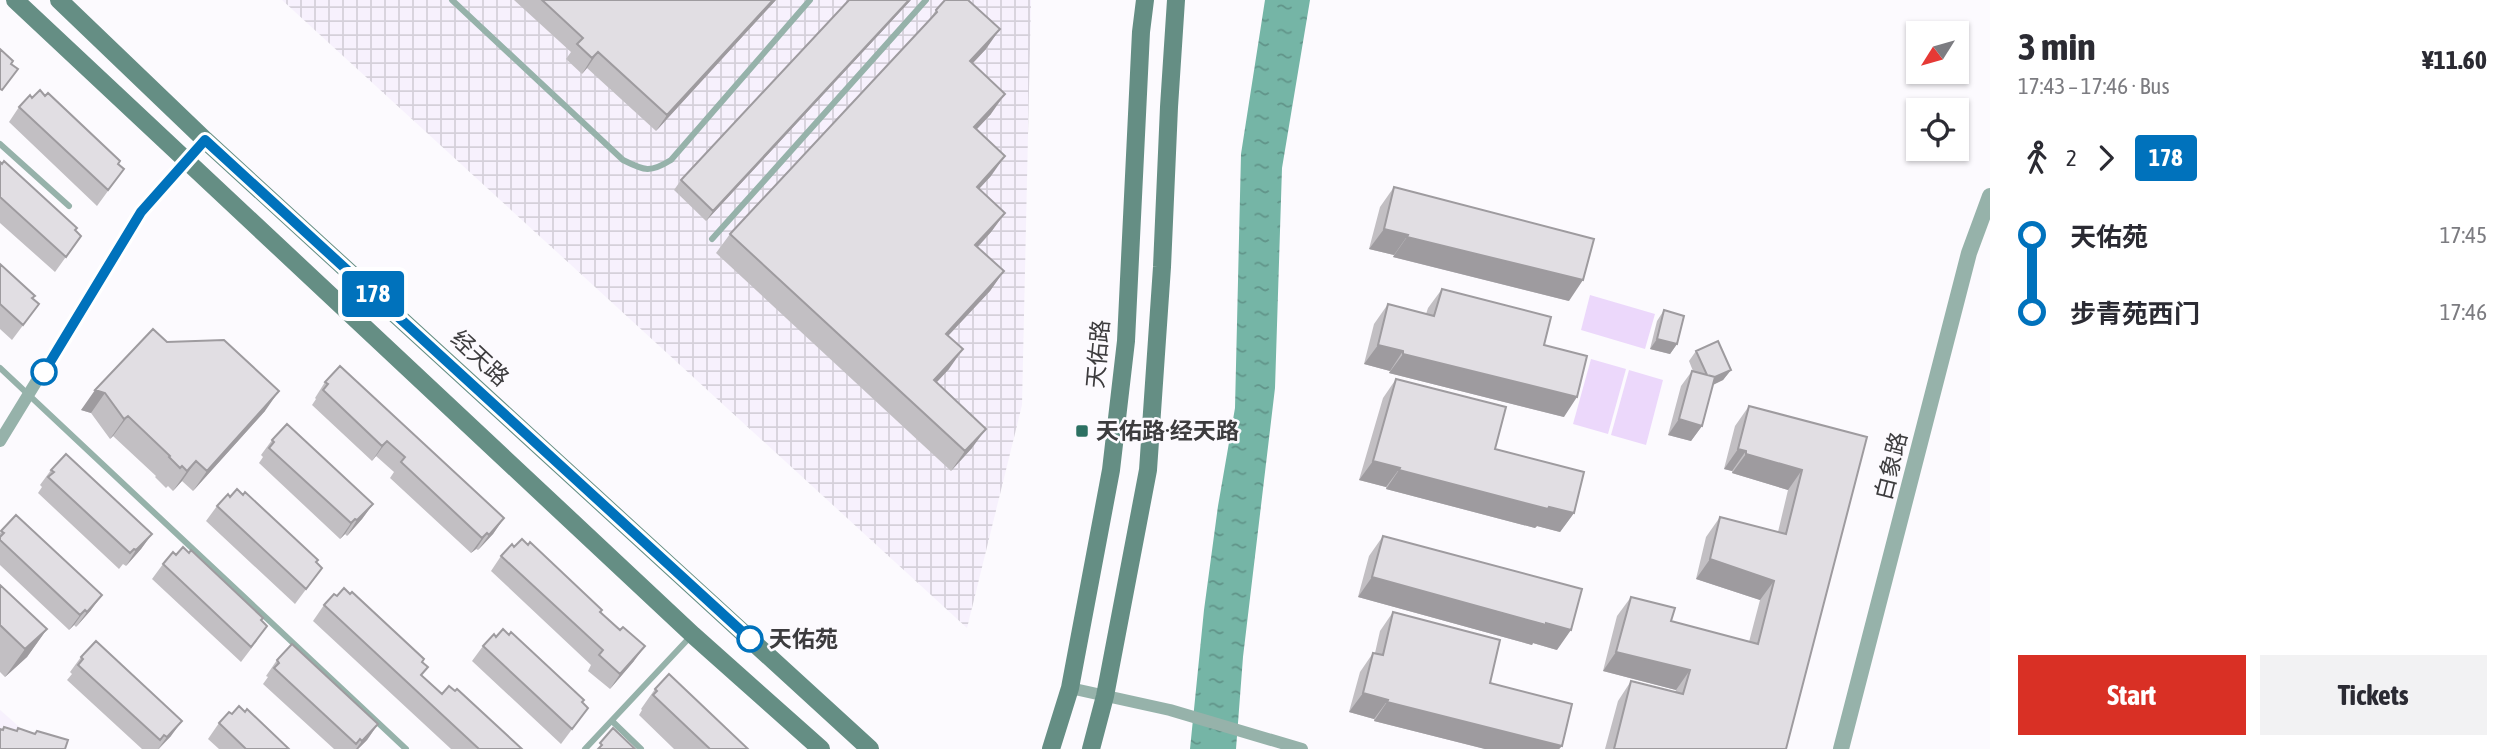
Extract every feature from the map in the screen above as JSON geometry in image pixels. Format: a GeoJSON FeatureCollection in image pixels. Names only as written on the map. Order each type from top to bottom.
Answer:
{"type":"FeatureCollection","features":[{"type":"Feature","properties":{"kind":"main road"},"geometry":{"type":"LineString","coordinates":[[15,0],[693,635],[821,749]]}},
{"type":"Feature","properties":{"kind":"main road","name":"经天路"},"geometry":{"type":"LineString","coordinates":[[59,0],[205,140],[870,749]]}},
{"type":"Feature","properties":{"kind":"main road","name":"天佑路"},"geometry":{"type":"LineString","coordinates":[[1051,749],[1070,688],[1111,470],[1126,341],[1131,205],[1145,0]]}},
{"type":"Feature","properties":{"kind":"main road"},"geometry":{"type":"LineString","coordinates":[[1091,749],[1105,696],[1148,470],[1176,0]]}},
{"type":"Feature","properties":{"kind":"street"},"geometry":{"type":"LineString","coordinates":[[0,441],[141,212],[205,140]]}},
{"type":"Feature","properties":{"kind":"street","name":"白象路"},"geometry":{"type":"LineString","coordinates":[[1841,749],[1969,253],[1990,196]]}},
{"type":"Feature","properties":{"kind":"street"},"geometry":{"type":"LineString","coordinates":[[1070,688],[1170,710],[1301,749]]}},
{"type":"Feature","properties":{"kind":"lane"},"geometry":{"type":"LineString","coordinates":[[452,0],[623,160],[643,170],[656,169],[671,160],[810,0]]}},
{"type":"Feature","properties":{"kind":"lane"},"geometry":{"type":"LineString","coordinates":[[712,239],[926,0]]}},
{"type":"Feature","properties":{"kind":"lane"},"geometry":{"type":"LineString","coordinates":[[0,144],[69,206]]}},
{"type":"Feature","properties":{"kind":"lane"},"geometry":{"type":"LineString","coordinates":[[0,368],[406,749]]}},
{"type":"Feature","properties":{"kind":"lane"},"geometry":{"type":"LineString","coordinates":[[586,749],[693,635]]}},
{"type":"Feature","properties":{"kind":"lane"},"geometry":{"type":"LineString","coordinates":[[612,721],[641,749]]}},
{"type":"Feature","properties":{"kind":"shaded area"},"geometry":{"type":"Polygon","coordinates":[[[282,0],[1031,0],[1022,405],[967,628],[282,0]]]}},
{"type":"Feature","properties":{"kind":"shaded area"},"geometry":{"type":"Polygon","coordinates":[[[1590,295],[1655,314],[1645,349],[1581,330],[1590,295]]]}},
{"type":"Feature","properties":{"kind":"shaded area"},"geometry":{"type":"Polygon","coordinates":[[[1591,359],[1626,369],[1608,434],[1573,424],[1591,359]]]}},
{"type":"Feature","properties":{"kind":"shaded area"},"geometry":{"type":"Polygon","coordinates":[[[1629,370],[1663,380],[1646,445],[1611,435],[1629,370]]]}},
{"type":"Feature","properties":{"kind":"shaded area"},"geometry":{"type":"Polygon","coordinates":[[[0,710],[41,746],[0,749],[0,710]]]}},
{"type":"Feature","properties":{"kind":"water"},"geometry":{"type":"Polygon","coordinates":[[[1265,0],[1310,0],[1282,168],[1275,388],[1243,657],[1236,749],[1190,749],[1204,610],[1235,408],[1241,154],[1265,0]]]}},
{"type":"Feature","properties":{"kind":"building"},"geometry":{"type":"Polygon","coordinates":[[[542,0],[773,0],[667,115],[598,52],[592,58],[577,44],[583,38],[542,0]]]}},
{"type":"Feature","properties":{"kind":"building"},"geometry":{"type":"Polygon","coordinates":[[[849,0],[909,0],[713,211],[681,180],[849,0]]]}},
{"type":"Feature","properties":{"kind":"building"},"geometry":{"type":"Polygon","coordinates":[[[945,0],[968,0],[1000,29],[970,61],[1005,94],[974,127],[1005,156],[977,187],[1005,213],[975,245],[1004,271],[946,334],[963,349],[934,380],[986,429],[965,451],[730,234],[937,12],[945,0]]]}},
{"type":"Feature","properties":{"kind":"building"},"geometry":{"type":"Polygon","coordinates":[[[0,49],[18,69],[2,90],[0,89],[0,49]]]}},
{"type":"Feature","properties":{"kind":"building"},"geometry":{"type":"Polygon","coordinates":[[[40,90],[45,96],[48,93],[120,161],[118,164],[124,169],[108,190],[19,107],[30,95],[32,98],[40,90]]]}},
{"type":"Feature","properties":{"kind":"building"},"geometry":{"type":"Polygon","coordinates":[[[4,161],[77,228],[75,230],[81,236],[66,257],[0,197],[0,162],[2,164],[4,161]]]}},
{"type":"Feature","properties":{"kind":"building"},"geometry":{"type":"Polygon","coordinates":[[[1394,187],[1594,239],[1583,280],[1384,229],[1394,187]]]}},
{"type":"Feature","properties":{"kind":"building"},"geometry":{"type":"Polygon","coordinates":[[[0,264],[35,296],[32,298],[39,304],[23,325],[0,304],[0,264]]]}},
{"type":"Feature","properties":{"kind":"building"},"geometry":{"type":"Polygon","coordinates":[[[1442,289],[1551,317],[1544,345],[1587,356],[1577,397],[1403,354],[1403,351],[1378,345],[1388,304],[1434,316],[1442,289]]]}},
{"type":"Feature","properties":{"kind":"building"},"geometry":{"type":"Polygon","coordinates":[[[1664,310],[1684,316],[1677,344],[1657,339],[1664,310]]]}},
{"type":"Feature","properties":{"kind":"building"},"geometry":{"type":"Polygon","coordinates":[[[153,329],[167,342],[224,340],[279,391],[207,471],[196,461],[187,471],[182,466],[180,468],[128,416],[124,419],[105,393],[95,390],[153,329]]]}},
{"type":"Feature","properties":{"kind":"building"},"geometry":{"type":"Polygon","coordinates":[[[1718,341],[1731,370],[1715,377],[1707,375],[1696,351],[1718,341]]]}},
{"type":"Feature","properties":{"kind":"building"},"geometry":{"type":"Polygon","coordinates":[[[340,366],[504,518],[489,535],[487,533],[482,538],[401,462],[405,457],[387,441],[382,446],[323,390],[328,384],[325,382],[340,366]]]}},
{"type":"Feature","properties":{"kind":"building"},"geometry":{"type":"Polygon","coordinates":[[[1692,371],[1715,377],[1702,426],[1679,419],[1692,371]]]}},
{"type":"Feature","properties":{"kind":"building"},"geometry":{"type":"Polygon","coordinates":[[[1396,379],[1506,407],[1495,449],[1584,472],[1574,513],[1549,507],[1548,509],[1373,461],[1396,379]]]}},
{"type":"Feature","properties":{"kind":"building"},"geometry":{"type":"Polygon","coordinates":[[[1749,406],[1867,437],[1786,749],[1614,749],[1631,681],[1683,694],[1690,670],[1616,652],[1631,597],[1675,608],[1671,621],[1758,644],[1774,581],[1710,559],[1720,517],[1786,534],[1802,470],[1746,454],[1746,451],[1738,449],[1749,406]]]}},
{"type":"Feature","properties":{"kind":"building"},"geometry":{"type":"Polygon","coordinates":[[[287,424],[373,504],[357,520],[351,523],[269,448],[274,442],[272,440],[287,424]]]}},
{"type":"Feature","properties":{"kind":"building"},"geometry":{"type":"Polygon","coordinates":[[[66,454],[152,534],[136,550],[130,553],[48,477],[66,454]]]}},
{"type":"Feature","properties":{"kind":"building"},"geometry":{"type":"Polygon","coordinates":[[[237,489],[243,495],[245,492],[318,560],[316,562],[322,568],[306,589],[217,506],[237,489]]]}},
{"type":"Feature","properties":{"kind":"building"},"geometry":{"type":"Polygon","coordinates":[[[16,515],[102,595],[87,612],[85,610],[80,615],[0,540],[4,533],[1,531],[16,515]]]}},
{"type":"Feature","properties":{"kind":"building"},"geometry":{"type":"Polygon","coordinates":[[[1383,536],[1582,589],[1571,630],[1372,577],[1383,536]]]}},
{"type":"Feature","properties":{"kind":"building"},"geometry":{"type":"Polygon","coordinates":[[[522,539],[528,545],[530,542],[620,630],[623,627],[645,646],[620,674],[599,655],[603,650],[501,556],[512,544],[514,547],[522,539]]]}},
{"type":"Feature","properties":{"kind":"building"},"geometry":{"type":"Polygon","coordinates":[[[183,547],[189,553],[191,550],[263,618],[261,620],[267,626],[251,647],[163,564],[173,552],[176,555],[183,547]]]}},
{"type":"Feature","properties":{"kind":"building"},"geometry":{"type":"Polygon","coordinates":[[[0,585],[47,629],[25,649],[0,625],[0,585]]]}},
{"type":"Feature","properties":{"kind":"building"},"geometry":{"type":"Polygon","coordinates":[[[344,588],[350,594],[352,592],[424,659],[422,662],[428,667],[421,675],[442,694],[449,686],[455,691],[457,689],[522,749],[479,749],[324,605],[344,588]]]}},
{"type":"Feature","properties":{"kind":"building"},"geometry":{"type":"Polygon","coordinates":[[[1393,612],[1500,640],[1490,683],[1572,704],[1562,746],[1387,702],[1388,700],[1363,693],[1373,653],[1383,655],[1393,612]]]}},
{"type":"Feature","properties":{"kind":"building"},"geometry":{"type":"Polygon","coordinates":[[[503,629],[509,635],[511,632],[584,700],[582,702],[588,708],[572,729],[483,646],[503,629]]]}},
{"type":"Feature","properties":{"kind":"building"},"geometry":{"type":"Polygon","coordinates":[[[96,641],[182,721],[167,737],[164,735],[160,740],[78,665],[83,659],[81,657],[96,641]]]}},
{"type":"Feature","properties":{"kind":"building"},"geometry":{"type":"Polygon","coordinates":[[[292,644],[378,724],[362,741],[360,739],[356,744],[274,668],[279,663],[277,660],[292,644]]]}},
{"type":"Feature","properties":{"kind":"building"},"geometry":{"type":"Polygon","coordinates":[[[669,674],[748,749],[710,749],[653,695],[669,674]]]}},
{"type":"Feature","properties":{"kind":"building"},"geometry":{"type":"Polygon","coordinates":[[[239,706],[245,712],[247,709],[289,749],[246,749],[219,723],[239,706]]]}},
{"type":"Feature","properties":{"kind":"building"},"geometry":{"type":"Polygon","coordinates":[[[4,727],[17,731],[18,728],[35,734],[37,731],[68,740],[65,749],[0,749],[0,729],[3,730],[4,727]]]}},
{"type":"Feature","properties":{"kind":"building"},"geometry":{"type":"Polygon","coordinates":[[[613,728],[635,749],[598,749],[613,728]]]}},
{"type":"Feature","properties":{"kind":"bus line","name":"178"},"geometry":{"type":"LineString","coordinates":[[44,372],[141,212],[205,140],[750,639]]}},
{"type":"Feature","properties":{"kind":"place","name":"天佑路·经天路"},"geometry":{"type":"Point","coordinates":[1082,431]}},
{"type":"Feature","properties":{"kind":"place","name":"天佑苑"},"geometry":{"type":"Point","coordinates":[750,639]}}]}
